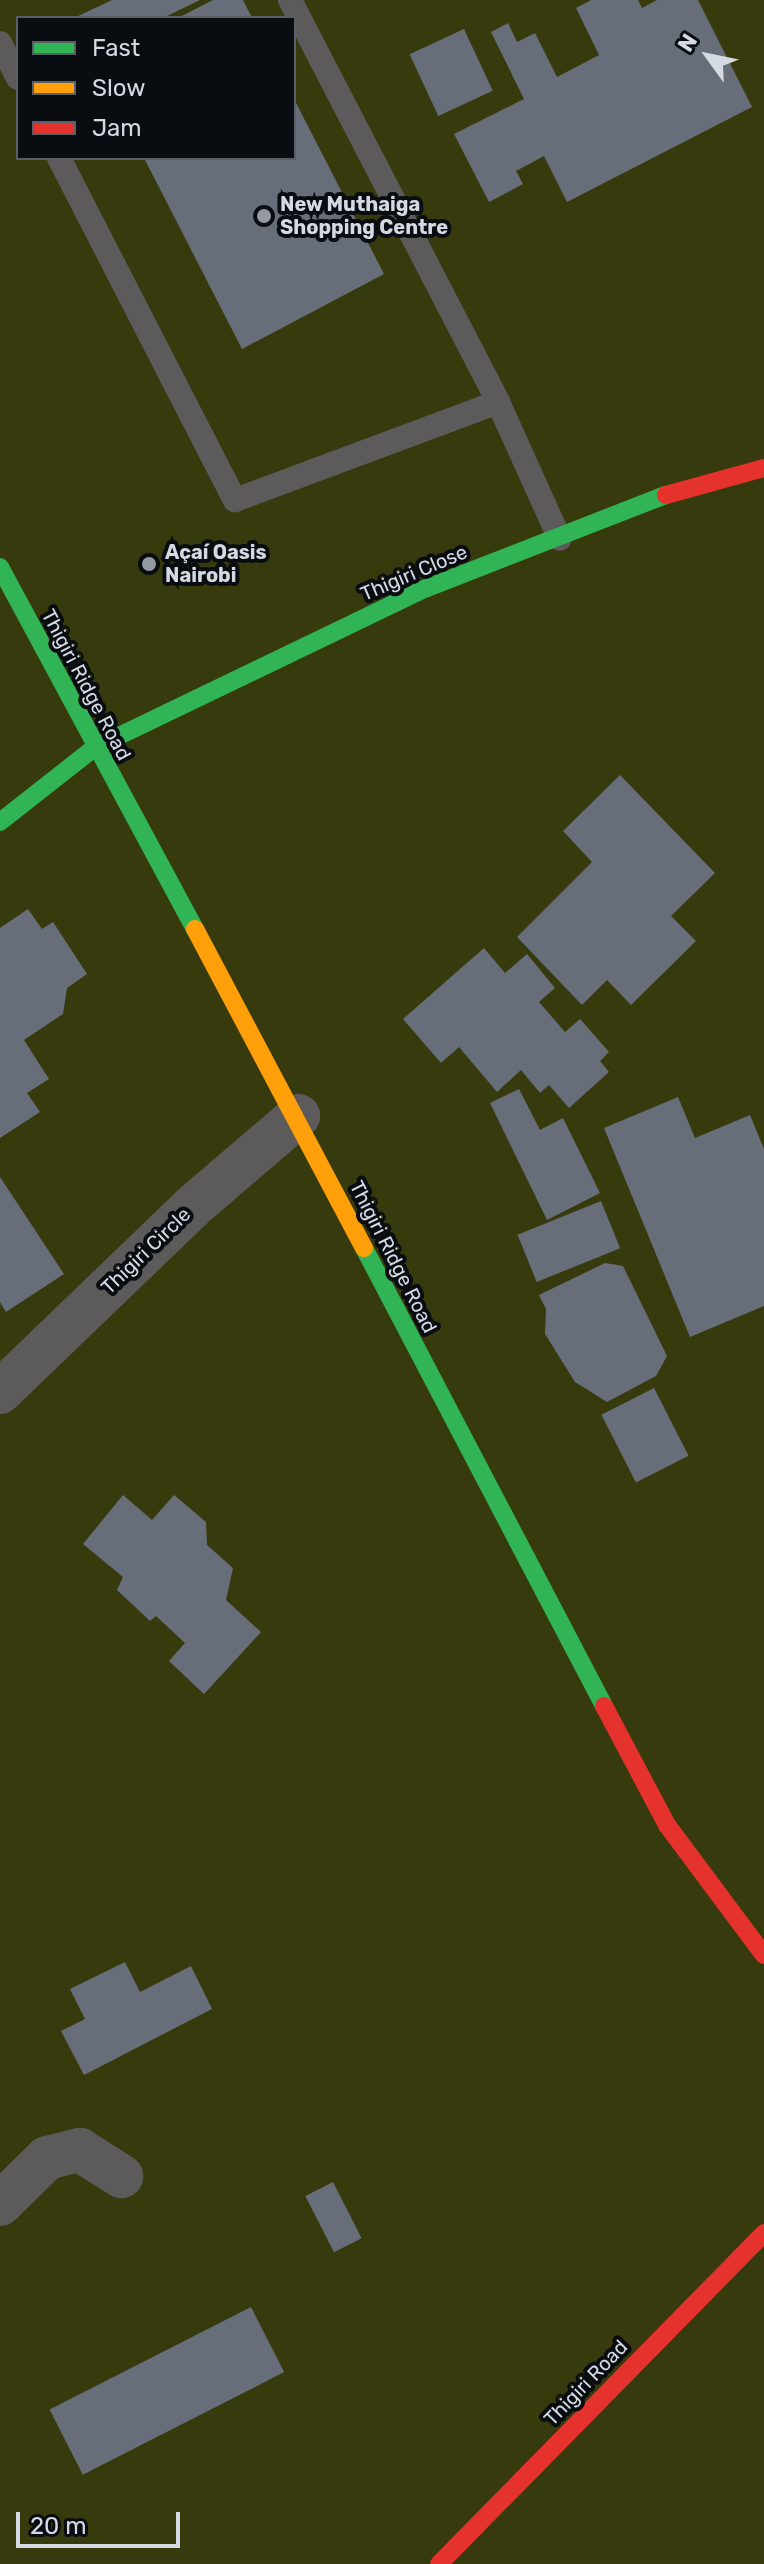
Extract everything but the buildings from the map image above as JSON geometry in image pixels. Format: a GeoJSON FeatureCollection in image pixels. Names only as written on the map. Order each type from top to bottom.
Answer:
{"type":"FeatureCollection","features":[{"type":"Feature","properties":{"kind":"street","name":"Thigiri Close"},"geometry":{"type":"LineString","coordinates":[[0,822],[94,748],[427,588],[560,539],[662,496],[764,468]]}},
{"type":"Feature","properties":{"kind":"street","name":"Thigiri Ridge Road"},"geometry":{"type":"LineString","coordinates":[[0,567],[94,748],[298,1116],[434,1387],[667,1825],[764,1955]]}},
{"type":"Feature","properties":{"kind":"street","name":"Thigiri Circle"},"geometry":{"type":"LineString","coordinates":[[0,1392],[192,1207],[298,1116]]}},
{"type":"Feature","properties":{"kind":"street"},"geometry":{"type":"LineString","coordinates":[[0,2204],[47,2158],[80,2150],[121,2176]]}},
{"type":"Feature","properties":{"kind":"street","name":"Thigiri Road"},"geometry":{"type":"LineString","coordinates":[[439,2564],[764,2233]]}},
{"type":"Feature","properties":{"kind":"lane"},"geometry":{"type":"LineString","coordinates":[[290,0],[498,402],[560,539]]}},
{"type":"Feature","properties":{"kind":"lane"},"geometry":{"type":"LineString","coordinates":[[0,43],[16,74]]}},
{"type":"Feature","properties":{"kind":"lane"},"geometry":{"type":"LineString","coordinates":[[60,160],[235,500],[498,402]]}},
{"type":"Feature","properties":{"kind":"green space"},"geometry":{"type":"Polygon","coordinates":[[[0,0],[764,0],[764,2564],[0,2564],[0,0]]]}},
{"type":"Feature","properties":{"kind":"traffic: fast"},"geometry":{"type":"LineString","coordinates":[[0,822],[94,748],[427,588],[666,495]]}},
{"type":"Feature","properties":{"kind":"traffic: fast"},"geometry":{"type":"LineString","coordinates":[[0,567],[195,929]]}},
{"type":"Feature","properties":{"kind":"traffic: fast"},"geometry":{"type":"LineString","coordinates":[[364,1248],[604,1706]]}},
{"type":"Feature","properties":{"kind":"traffic: slow"},"geometry":{"type":"LineString","coordinates":[[195,929],[364,1248]]}},
{"type":"Feature","properties":{"kind":"traffic: jam"},"geometry":{"type":"LineString","coordinates":[[666,495],[764,468]]}},
{"type":"Feature","properties":{"kind":"traffic: jam"},"geometry":{"type":"LineString","coordinates":[[604,1706],[667,1825],[764,1955]]}},
{"type":"Feature","properties":{"kind":"traffic: jam"},"geometry":{"type":"LineString","coordinates":[[439,2564],[764,2233]]}},
{"type":"Feature","properties":{"kind":"place","name":"New Muthaiga Shopping Centre"},"geometry":{"type":"Point","coordinates":[264,216]}},
{"type":"Feature","properties":{"kind":"place","name":"Açaí Oasis Nairobi"},"geometry":{"type":"Point","coordinates":[149,564]}}]}
